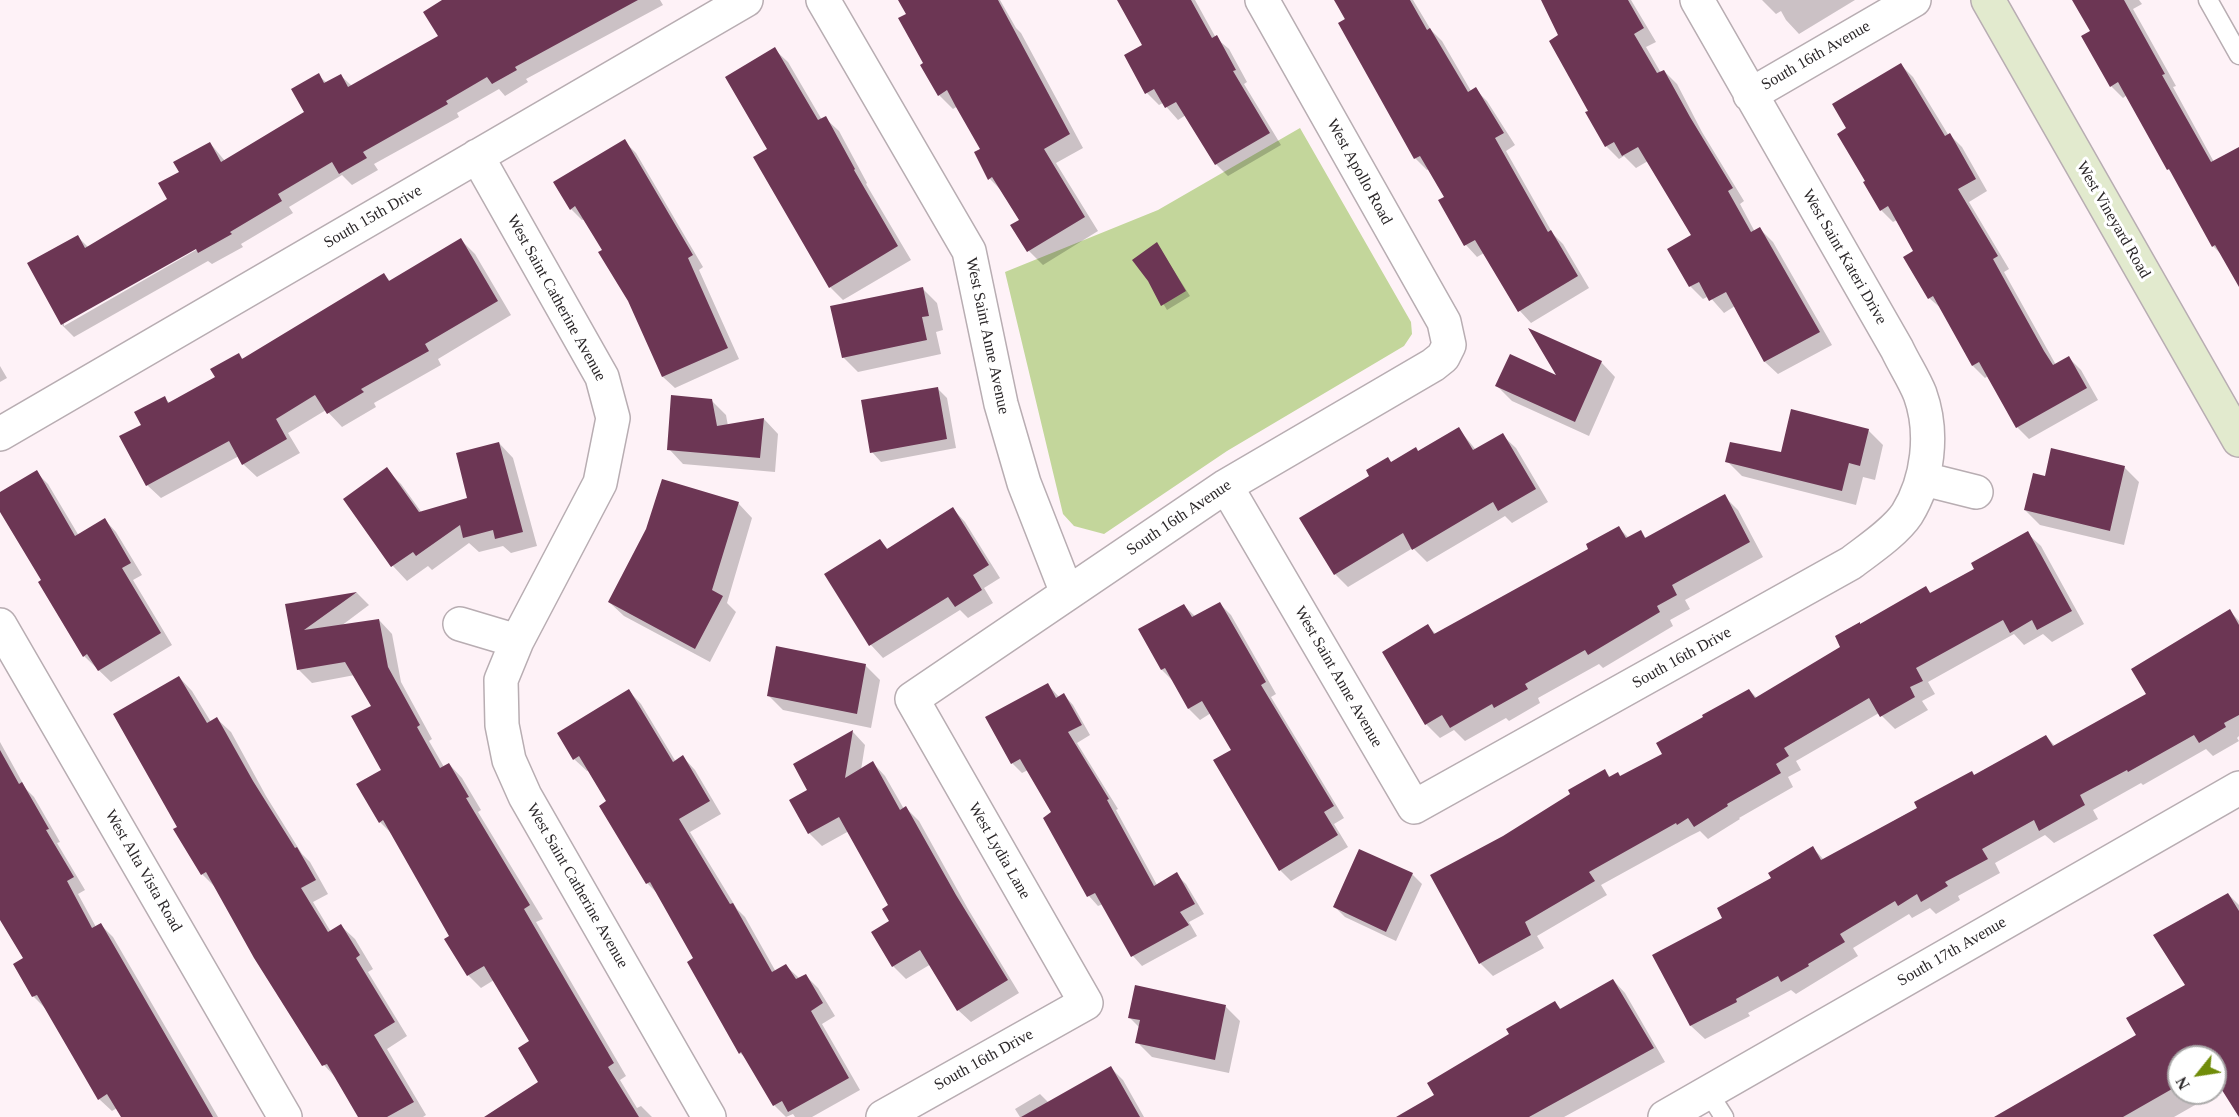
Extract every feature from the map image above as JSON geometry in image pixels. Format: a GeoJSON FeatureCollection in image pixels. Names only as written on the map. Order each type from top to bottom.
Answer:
{"type":"FeatureCollection","features":[{"type":"Feature","properties":{"kind":"street","name":"South 15th Drive"},"geometry":{"type":"LineString","coordinates":[[0,434],[746,0]]}},
{"type":"Feature","properties":{"kind":"street","name":"West Saint Anne Avenue"},"geometry":{"type":"LineString","coordinates":[[824,0],[969,251],[1001,404],[1020,472],[1067,593]]}},
{"type":"Feature","properties":{"kind":"street","name":"West Apollo Road"},"geometry":{"type":"LineString","coordinates":[[1262,0],[1443,322],[1449,345]]}},
{"type":"Feature","properties":{"kind":"street","name":"West Saint Kateri Drive"},"geometry":{"type":"LineString","coordinates":[[1697,0],[1897,349],[1920,394],[1928,430],[1924,479]]}},
{"type":"Feature","properties":{"kind":"street","name":"South 16th Avenue"},"geometry":{"type":"LineString","coordinates":[[1750,95],[1914,0]]}},
{"type":"Feature","properties":{"kind":"street","name":"West Vineyard Road"},"geometry":{"type":"LineString","coordinates":[[1988,0],[2239,440]]}},
{"type":"Feature","properties":{"kind":"street","name":"West Saint Catherine Avenue"},"geometry":{"type":"LineString","coordinates":[[477,156],[602,377],[613,418],[600,483],[517,640],[501,680],[502,725],[508,760],[525,796],[709,1117]]}},
{"type":"Feature","properties":{"kind":"street","name":"South 16th Avenue"},"geometry":{"type":"LineString","coordinates":[[912,699],[1226,486],[1433,365],[1443,357],[1449,345]]}},
{"type":"Feature","properties":{"kind":"street"},"geometry":{"type":"LineString","coordinates":[[1924,479],[1976,492]]}},
{"type":"Feature","properties":{"kind":"street","name":"South 16th Drive"},"geometry":{"type":"LineString","coordinates":[[1414,807],[1851,563],[1906,516],[1924,479]]}},
{"type":"Feature","properties":{"kind":"street","name":"West Saint Anne Avenue"},"geometry":{"type":"LineString","coordinates":[[1226,486],[1414,807]]}},
{"type":"Feature","properties":{"kind":"street"},"geometry":{"type":"LineString","coordinates":[[460,624],[517,640]]}},
{"type":"Feature","properties":{"kind":"street","name":"West Alta Vista Road"},"geometry":{"type":"LineString","coordinates":[[0,625],[285,1117]]}},
{"type":"Feature","properties":{"kind":"street","name":"West Lydia Lane"},"geometry":{"type":"LineString","coordinates":[[912,699],[1086,1003]]}},
{"type":"Feature","properties":{"kind":"street","name":"South 17th Avenue"},"geometry":{"type":"LineString","coordinates":[[1665,1117],[1716,1105],[2239,788]]}},
{"type":"Feature","properties":{"kind":"street","name":"South 16th Drive"},"geometry":{"type":"LineString","coordinates":[[883,1117],[923,1107],[1086,1003]]}},
{"type":"Feature","properties":{"kind":"lane"},"geometry":{"type":"LineString","coordinates":[[2208,0],[2239,55]]}},
{"type":"Feature","properties":{"kind":"green space"},"geometry":{"type":"Polygon","coordinates":[[[1300,128],[1411,322],[1412,334],[1404,346],[1227,451],[1104,534],[1074,526],[1063,514],[1005,272],[1158,210],[1300,128]]]}},
{"type":"Feature","properties":{"kind":"building"},"geometry":{"type":"Polygon","coordinates":[[[442,0],[638,0],[515,67],[517,70],[492,84],[487,77],[446,101],[448,104],[363,152],[367,158],[339,174],[332,162],[278,194],[282,201],[230,232],[232,234],[198,253],[196,249],[61,325],[27,263],[78,235],[85,248],[167,199],[158,183],[179,172],[173,162],[210,142],[221,162],[304,112],[291,89],[319,73],[324,83],[341,74],[348,87],[438,36],[423,12],[442,0]]]}},
{"type":"Feature","properties":{"kind":"building"},"geometry":{"type":"Polygon","coordinates":[[[898,0],[998,0],[1070,134],[1044,149],[1085,217],[1027,252],[1010,225],[1019,220],[992,177],[988,180],[974,152],[980,149],[947,90],[938,96],[920,65],[923,63],[898,18],[906,14],[898,0]]]}},
{"type":"Feature","properties":{"kind":"building"},"geometry":{"type":"Polygon","coordinates":[[[1117,0],[1191,0],[1212,38],[1217,35],[1236,70],[1233,71],[1270,133],[1215,165],[1176,102],[1165,108],[1154,89],[1145,94],[1124,55],[1142,45],[1117,0]]]}},
{"type":"Feature","properties":{"kind":"building"},"geometry":{"type":"Polygon","coordinates":[[[1334,0],[1410,0],[1427,30],[1430,28],[1468,92],[1476,87],[1504,133],[1495,138],[1548,232],[1551,230],[1578,276],[1518,312],[1475,240],[1464,246],[1438,200],[1444,197],[1420,156],[1414,159],[1338,23],[1345,19],[1334,0]]]}},
{"type":"Feature","properties":{"kind":"building"},"geometry":{"type":"Polygon","coordinates":[[[1541,0],[1628,0],[1644,28],[1634,34],[1657,73],[1664,70],[1733,188],[1728,191],[1751,232],[1760,227],[1820,332],[1764,362],[1726,292],[1709,301],[1699,282],[1689,287],[1667,249],[1691,235],[1638,147],[1622,156],[1614,142],[1605,147],[1549,41],[1558,35],[1541,0]]]}},
{"type":"Feature","properties":{"kind":"building"},"geometry":{"type":"Polygon","coordinates":[[[2072,0],[2124,0],[2165,74],[2162,75],[2211,162],[2239,147],[2239,287],[2215,245],[2212,247],[2118,82],[2110,87],[2081,36],[2090,31],[2072,0]]]}},
{"type":"Feature","properties":{"kind":"building"},"geometry":{"type":"Polygon","coordinates":[[[775,47],[818,120],[826,116],[898,246],[829,288],[753,157],[767,149],[725,77],[775,47]]]}},
{"type":"Feature","properties":{"kind":"building"},"geometry":{"type":"Polygon","coordinates":[[[1901,63],[1945,136],[1950,133],[1976,179],[1958,189],[1998,256],[1993,259],[2044,351],[2053,365],[2069,356],[2087,388],[2016,428],[1979,362],[1972,366],[1933,296],[1928,299],[1903,257],[1913,251],[1888,206],[1880,211],[1837,134],[1846,128],[1832,104],[1901,63]]]}},
{"type":"Feature","properties":{"kind":"building"},"geometry":{"type":"Polygon","coordinates":[[[625,139],[693,255],[688,258],[728,348],[662,377],[628,301],[598,252],[602,250],[575,206],[570,210],[553,182],[625,139]]]}},
{"type":"Feature","properties":{"kind":"building"},"geometry":{"type":"Polygon","coordinates":[[[461,238],[498,301],[425,344],[429,351],[361,389],[364,392],[327,414],[315,395],[276,419],[287,439],[242,465],[229,441],[146,486],[119,436],[141,425],[134,412],[165,396],[168,403],[215,377],[210,369],[239,353],[242,359],[384,273],[389,281],[461,238]]]}},
{"type":"Feature","properties":{"kind":"building"},"geometry":{"type":"Polygon","coordinates":[[[1157,242],[1186,291],[1161,306],[1148,281],[1132,260],[1157,242]]]}},
{"type":"Feature","properties":{"kind":"building"},"geometry":{"type":"Polygon","coordinates":[[[923,287],[929,316],[922,317],[927,340],[842,358],[830,306],[923,287]]]}},
{"type":"Feature","properties":{"kind":"building"},"geometry":{"type":"Polygon","coordinates":[[[1528,328],[1602,361],[1575,422],[1495,386],[1510,354],[1556,375],[1528,328]]]}},
{"type":"Feature","properties":{"kind":"building"},"geometry":{"type":"Polygon","coordinates":[[[938,387],[947,439],[870,453],[861,400],[938,387]]]}},
{"type":"Feature","properties":{"kind":"building"},"geometry":{"type":"Polygon","coordinates":[[[671,395],[712,399],[717,426],[764,418],[760,458],[667,450],[671,395]]]}},
{"type":"Feature","properties":{"kind":"building"},"geometry":{"type":"Polygon","coordinates":[[[1791,409],[1869,429],[1860,466],[1849,463],[1842,491],[1725,462],[1730,442],[1781,452],[1791,409]]]}},
{"type":"Feature","properties":{"kind":"building"},"geometry":{"type":"Polygon","coordinates":[[[1459,427],[1473,450],[1503,433],[1536,489],[1498,511],[1493,502],[1412,550],[1403,533],[1334,575],[1299,518],[1369,476],[1366,470],[1388,457],[1391,462],[1416,447],[1418,451],[1459,427]]]}},
{"type":"Feature","properties":{"kind":"building"},"geometry":{"type":"Polygon","coordinates":[[[499,442],[523,532],[495,539],[493,530],[463,538],[460,525],[416,556],[413,552],[391,567],[343,499],[387,467],[419,512],[467,498],[456,453],[499,442]]]}},
{"type":"Feature","properties":{"kind":"building"},"geometry":{"type":"Polygon","coordinates":[[[2051,448],[2125,466],[2110,531],[2024,510],[2033,473],[2045,476],[2051,448]]]}},
{"type":"Feature","properties":{"kind":"building"},"geometry":{"type":"Polygon","coordinates":[[[37,470],[75,536],[105,518],[131,563],[122,568],[161,633],[98,671],[87,654],[83,657],[38,582],[41,580],[0,512],[0,492],[37,470]]]}},
{"type":"Feature","properties":{"kind":"building"},"geometry":{"type":"Polygon","coordinates":[[[662,479],[739,502],[712,590],[723,596],[695,649],[608,602],[646,529],[662,479]]]}},
{"type":"Feature","properties":{"kind":"building"},"geometry":{"type":"Polygon","coordinates":[[[1725,494],[1750,542],[1672,585],[1677,595],[1657,606],[1660,612],[1588,655],[1585,650],[1525,684],[1528,689],[1494,708],[1492,704],[1450,728],[1442,715],[1425,725],[1382,652],[1428,624],[1434,634],[1588,549],[1586,544],[1619,526],[1626,538],[1641,530],[1645,538],[1725,494]]]}},
{"type":"Feature","properties":{"kind":"building"},"geometry":{"type":"Polygon","coordinates":[[[953,507],[989,565],[973,575],[982,590],[955,607],[948,597],[869,646],[824,574],[880,539],[887,549],[953,507]]]}},
{"type":"Feature","properties":{"kind":"building"},"geometry":{"type":"Polygon","coordinates":[[[2028,531],[2072,611],[2037,630],[2032,620],[2010,633],[2003,620],[1916,668],[1923,681],[1910,687],[1915,697],[1880,717],[1869,698],[1784,748],[1789,756],[1776,764],[1781,773],[1727,804],[1728,806],[1694,827],[1688,818],[1677,825],[1676,823],[1589,872],[1595,881],[1525,922],[1531,935],[1479,964],[1430,875],[1503,836],[1570,794],[1568,790],[1605,769],[1609,777],[1618,772],[1620,776],[1662,754],[1656,743],[1749,689],[1755,698],[1840,647],[1835,636],[1926,586],[1930,593],[1974,569],[1971,563],[2028,531]]]}},
{"type":"Feature","properties":{"kind":"building"},"geometry":{"type":"Polygon","coordinates":[[[357,592],[304,630],[379,619],[388,667],[420,725],[417,727],[440,768],[449,763],[469,797],[466,798],[530,905],[524,909],[614,1063],[608,1067],[639,1117],[484,1117],[538,1082],[518,1048],[529,1041],[484,966],[467,976],[444,939],[449,936],[383,820],[379,823],[356,784],[381,770],[351,716],[371,706],[345,662],[297,670],[285,604],[357,592]]]}},
{"type":"Feature","properties":{"kind":"building"},"geometry":{"type":"Polygon","coordinates":[[[1220,602],[1266,682],[1261,685],[1334,806],[1324,812],[1338,835],[1279,871],[1213,760],[1231,750],[1202,701],[1188,709],[1165,668],[1161,670],[1138,629],[1184,604],[1192,617],[1220,602]]]}},
{"type":"Feature","properties":{"kind":"building"},"geometry":{"type":"Polygon","coordinates":[[[2230,609],[2239,625],[2239,715],[2224,723],[2226,727],[2199,743],[2194,735],[2128,772],[2127,770],[2080,795],[2085,805],[2039,831],[2034,820],[1982,849],[1988,859],[1945,882],[1948,886],[1921,902],[1917,894],[1898,906],[1895,901],[1840,934],[1845,942],[1808,964],[1809,966],[1781,982],[1778,976],[1736,999],[1737,1002],[1690,1026],[1652,955],[1722,918],[1717,908],[1771,878],[1768,873],[1813,846],[1821,860],[1917,808],[1914,802],[1972,771],[1974,775],[2046,735],[2053,746],[2146,694],[2131,669],[2230,609]]]}},
{"type":"Feature","properties":{"kind":"building"},"geometry":{"type":"Polygon","coordinates":[[[776,646],[866,664],[857,714],[767,696],[776,646]]]}},
{"type":"Feature","properties":{"kind":"building"},"geometry":{"type":"Polygon","coordinates":[[[179,676],[207,723],[217,717],[253,781],[316,880],[301,888],[328,932],[341,924],[360,955],[356,958],[395,1022],[374,1035],[414,1102],[387,1117],[358,1117],[327,1064],[322,1066],[254,958],[206,872],[201,875],[173,829],[177,827],[113,714],[179,676]]]}},
{"type":"Feature","properties":{"kind":"building"},"geometry":{"type":"Polygon","coordinates":[[[1048,683],[1056,698],[1064,693],[1082,725],[1068,732],[1109,799],[1107,800],[1154,886],[1177,872],[1195,904],[1180,912],[1189,925],[1131,957],[1095,893],[1087,897],[1043,818],[1051,812],[1020,759],[1011,764],[985,717],[1048,683]]]}},
{"type":"Feature","properties":{"kind":"building"},"geometry":{"type":"Polygon","coordinates":[[[629,689],[673,762],[683,755],[710,801],[679,819],[730,904],[733,903],[772,972],[786,964],[796,979],[806,974],[823,1003],[811,1011],[849,1078],[788,1112],[782,1101],[773,1106],[741,1052],[739,1054],[687,962],[693,958],[650,882],[646,884],[599,806],[606,801],[579,756],[573,760],[557,733],[629,689]]]}},
{"type":"Feature","properties":{"kind":"building"},"geometry":{"type":"Polygon","coordinates":[[[853,730],[845,778],[873,761],[900,810],[906,806],[956,895],[1008,980],[957,1011],[920,950],[892,967],[871,932],[889,921],[882,909],[888,905],[839,817],[808,834],[789,800],[807,790],[793,764],[853,730]]]}},
{"type":"Feature","properties":{"kind":"building"},"geometry":{"type":"Polygon","coordinates":[[[0,750],[19,784],[22,782],[49,829],[46,830],[74,877],[67,881],[92,928],[101,923],[213,1117],[121,1117],[107,1094],[98,1100],[37,995],[32,997],[13,964],[23,958],[0,920],[0,750]]]}},
{"type":"Feature","properties":{"kind":"building"},"geometry":{"type":"Polygon","coordinates":[[[1359,849],[1413,873],[1386,932],[1333,907],[1359,849]]]}},
{"type":"Feature","properties":{"kind":"building"},"geometry":{"type":"Polygon","coordinates":[[[2228,893],[2239,911],[2239,1117],[2227,1098],[2227,1045],[2167,1045],[2167,1092],[2123,1117],[1994,1117],[2136,1035],[2126,1018],[2185,985],[2153,935],[2228,893]]]}},
{"type":"Feature","properties":{"kind":"building"},"geometry":{"type":"Polygon","coordinates":[[[1613,979],[1654,1048],[1529,1117],[1396,1117],[1434,1095],[1427,1083],[1509,1034],[1506,1029],[1555,1001],[1560,1009],[1613,979]]]}},
{"type":"Feature","properties":{"kind":"building"},"geometry":{"type":"Polygon","coordinates":[[[1135,985],[1226,1005],[1215,1060],[1135,1043],[1140,1020],[1128,1018],[1135,985]]]}},
{"type":"Feature","properties":{"kind":"building"},"geometry":{"type":"Polygon","coordinates":[[[1111,1066],[1140,1117],[1021,1117],[1111,1066]]]}}]}
